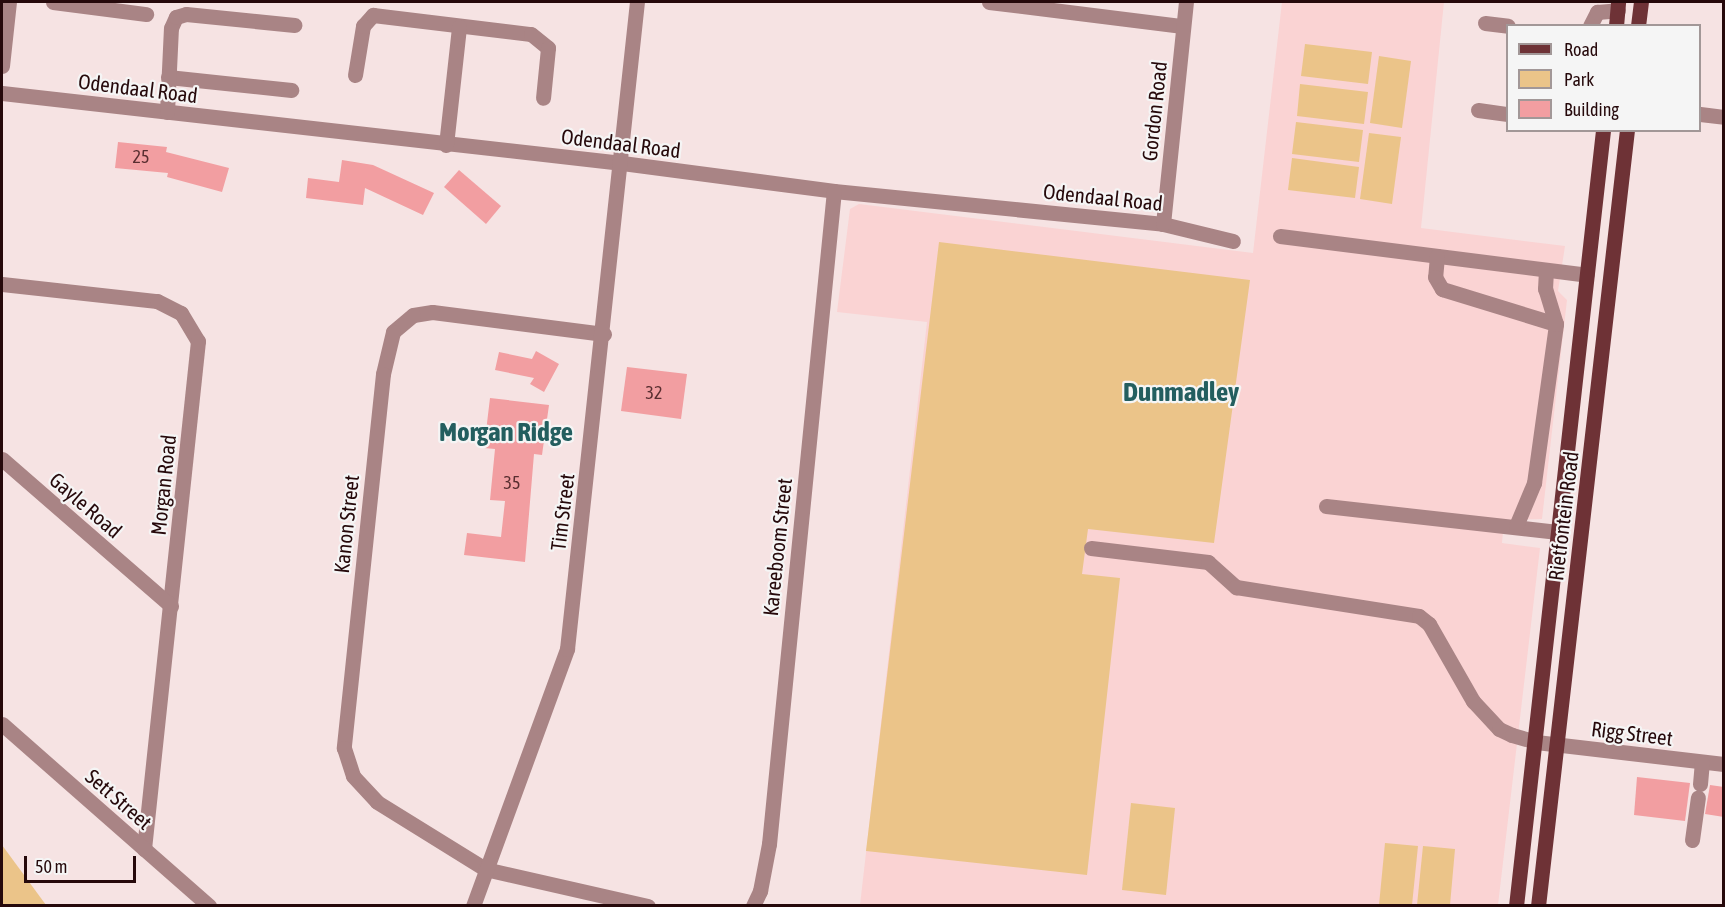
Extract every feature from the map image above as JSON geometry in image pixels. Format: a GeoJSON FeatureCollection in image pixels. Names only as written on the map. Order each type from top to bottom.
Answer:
{"type":"FeatureCollection","features":[{"type":"Feature","properties":{"kind":"main road"},"geometry":{"type":"LineString","coordinates":[[1638,2],[1638,24]]}},
{"type":"Feature","properties":{"kind":"main road","name":"Rietfontein Road"},"geometry":{"type":"LineString","coordinates":[[1516,906],[1603,132]]}},
{"type":"Feature","properties":{"kind":"main road","name":"Rietfontein Road"},"geometry":{"type":"LineString","coordinates":[[1538,906],[1583,533],[1627,132]]}},
{"type":"Feature","properties":{"kind":"main road"},"geometry":{"type":"LineString","coordinates":[[1558,532],[1583,533]]}},
{"type":"Feature","properties":{"kind":"street"},"geometry":{"type":"LineString","coordinates":[[2,66],[9,2]]}},
{"type":"Feature","properties":{"kind":"street"},"geometry":{"type":"LineString","coordinates":[[53,2],[146,14]]}},
{"type":"Feature","properties":{"kind":"street","name":"Tim Street"},"geometry":{"type":"LineString","coordinates":[[472,906],[567,649],[604,334],[638,2]]}},
{"type":"Feature","properties":{"kind":"street"},"geometry":{"type":"LineString","coordinates":[[989,2],[1183,26]]}},
{"type":"Feature","properties":{"kind":"street","name":"Gordon Road"},"geometry":{"type":"LineString","coordinates":[[1163,224],[1186,2]]}},
{"type":"Feature","properties":{"kind":"street"},"geometry":{"type":"LineString","coordinates":[[1591,24],[1597,12],[1617,12]]}},
{"type":"Feature","properties":{"kind":"street"},"geometry":{"type":"LineString","coordinates":[[166,112],[171,28],[181,15],[294,25]]}},
{"type":"Feature","properties":{"kind":"street"},"geometry":{"type":"LineString","coordinates":[[355,75],[363,26],[373,15],[538,37],[549,55],[543,98]]}},
{"type":"Feature","properties":{"kind":"street"},"geometry":{"type":"LineString","coordinates":[[1485,23],[1506,26]]}},
{"type":"Feature","properties":{"kind":"street"},"geometry":{"type":"LineString","coordinates":[[446,145],[459,27]]}},
{"type":"Feature","properties":{"kind":"street"},"geometry":{"type":"LineString","coordinates":[[168,77],[291,90]]}},
{"type":"Feature","properties":{"kind":"street","name":"Odendaal Road"},"geometry":{"type":"LineString","coordinates":[[2,93],[446,145],[622,163],[834,191],[1163,224],[1233,241]]}},
{"type":"Feature","properties":{"kind":"street"},"geometry":{"type":"LineString","coordinates":[[1478,110],[1506,114]]}},
{"type":"Feature","properties":{"kind":"street"},"geometry":{"type":"LineString","coordinates":[[1701,114],[1724,117]]}},
{"type":"Feature","properties":{"kind":"street","name":"Kareeboom Street"},"geometry":{"type":"LineString","coordinates":[[753,906],[760,891],[769,844],[834,191]]}},
{"type":"Feature","properties":{"kind":"street"},"geometry":{"type":"LineString","coordinates":[[1280,236],[1587,275]]}},
{"type":"Feature","properties":{"kind":"street"},"geometry":{"type":"LineString","coordinates":[[1437,256],[1435,277],[1442,290],[1556,324]]}},
{"type":"Feature","properties":{"kind":"street"},"geometry":{"type":"LineString","coordinates":[[1516,526],[1534,483],[1556,324],[1545,289],[1546,270]]}},
{"type":"Feature","properties":{"kind":"street","name":"Morgan Road"},"geometry":{"type":"LineString","coordinates":[[2,284],[157,301],[181,312],[194,330],[198,354],[144,849]]}},
{"type":"Feature","properties":{"kind":"street","name":"Kanon Street"},"geometry":{"type":"LineString","coordinates":[[485,869],[377,802],[362,789],[346,760],[382,374],[393,332],[413,315],[432,312],[604,334]]}},
{"type":"Feature","properties":{"kind":"street","name":"Gayle Road"},"geometry":{"type":"LineString","coordinates":[[2,459],[171,606]]}},
{"type":"Feature","properties":{"kind":"street"},"geometry":{"type":"LineString","coordinates":[[1326,506],[1558,532]]}},
{"type":"Feature","properties":{"kind":"street","name":"Rigg Street"},"geometry":{"type":"LineString","coordinates":[[1091,548],[1208,562],[1236,587],[1419,616],[1429,624],[1487,717],[1512,735],[1536,742],[1724,764]]}},
{"type":"Feature","properties":{"kind":"street","name":"Sett Street"},"geometry":{"type":"LineString","coordinates":[[2,724],[209,906]]}},
{"type":"Feature","properties":{"kind":"street"},"geometry":{"type":"LineString","coordinates":[[1692,840],[1702,763]]}},
{"type":"Feature","properties":{"kind":"street"},"geometry":{"type":"LineString","coordinates":[[485,869],[648,906]]}},
{"type":"Feature","properties":{"kind":"shaded area"},"geometry":{"type":"Polygon","coordinates":[[[1282,2],[1444,2],[1421,228],[1565,246],[1558,291],[1567,300],[1542,519],[1504,520],[1502,543],[1540,548],[1498,905],[860,905],[927,322],[837,312],[850,209],[859,204],[1253,253],[1282,2]]]}},
{"type":"Feature","properties":{"kind":"green space"},"geometry":{"type":"Polygon","coordinates":[[[1305,44],[1372,52],[1368,84],[1301,76],[1305,44]]]}},
{"type":"Feature","properties":{"kind":"green space"},"geometry":{"type":"Polygon","coordinates":[[[1379,56],[1411,61],[1402,128],[1370,123],[1379,56]]]}},
{"type":"Feature","properties":{"kind":"green space"},"geometry":{"type":"Polygon","coordinates":[[[1300,84],[1368,92],[1364,124],[1297,116],[1300,84]]]}},
{"type":"Feature","properties":{"kind":"green space"},"geometry":{"type":"Polygon","coordinates":[[[1296,122],[1363,130],[1359,162],[1292,154],[1296,122]]]}},
{"type":"Feature","properties":{"kind":"green space"},"geometry":{"type":"Polygon","coordinates":[[[1369,133],[1401,137],[1392,204],[1360,199],[1369,133]]]}},
{"type":"Feature","properties":{"kind":"green space"},"geometry":{"type":"Polygon","coordinates":[[[1292,158],[1359,167],[1355,198],[1288,190],[1292,158]]]}},
{"type":"Feature","properties":{"kind":"green space"},"geometry":{"type":"Polygon","coordinates":[[[939,242],[1250,280],[1214,543],[1088,529],[1082,574],[1120,578],[1087,875],[866,851],[939,242]]]}},
{"type":"Feature","properties":{"kind":"green space"},"geometry":{"type":"Polygon","coordinates":[[[1131,803],[1175,808],[1166,895],[1122,890],[1131,803]]]}},
{"type":"Feature","properties":{"kind":"green space"},"geometry":{"type":"Polygon","coordinates":[[[1385,843],[1418,846],[1412,905],[1379,905],[1385,843]]]}},
{"type":"Feature","properties":{"kind":"green space"},"geometry":{"type":"Polygon","coordinates":[[[2,845],[46,905],[2,905],[2,845]]]}},
{"type":"Feature","properties":{"kind":"green space"},"geometry":{"type":"Polygon","coordinates":[[[1423,846],[1455,849],[1450,905],[1417,905],[1423,846]]]}},
{"type":"Feature","properties":{"kind":"building"},"geometry":{"type":"Polygon","coordinates":[[[118,142],[167,147],[166,152],[229,168],[222,192],[167,177],[168,173],[115,168],[118,142]]]}},
{"type":"Feature","properties":{"kind":"building"},"geometry":{"type":"Polygon","coordinates":[[[342,160],[373,165],[434,193],[423,215],[365,188],[363,205],[306,198],[308,178],[339,182],[342,160]]]}},
{"type":"Feature","properties":{"kind":"building"},"geometry":{"type":"Polygon","coordinates":[[[459,170],[501,206],[486,224],[444,187],[459,170]]]}},
{"type":"Feature","properties":{"kind":"building"},"geometry":{"type":"Polygon","coordinates":[[[536,351],[559,364],[544,392],[530,384],[534,378],[495,370],[499,352],[532,359],[536,351]]]}},
{"type":"Feature","properties":{"kind":"building"},"geometry":{"type":"Polygon","coordinates":[[[627,367],[687,374],[681,419],[621,411],[627,367]]]}},
{"type":"Feature","properties":{"kind":"building"},"geometry":{"type":"Polygon","coordinates":[[[490,398],[549,405],[542,455],[534,454],[525,562],[464,555],[467,533],[501,537],[505,501],[490,500],[495,449],[484,448],[490,398]]]}},
{"type":"Feature","properties":{"kind":"building"},"geometry":{"type":"Polygon","coordinates":[[[1637,777],[1690,783],[1685,821],[1634,815],[1637,777]]]}},
{"type":"Feature","properties":{"kind":"building"},"geometry":{"type":"Polygon","coordinates":[[[1710,785],[1724,787],[1724,817],[1705,814],[1710,785]]]}},
{"type":"Feature","properties":{"kind":"district","name":"Dunmadley"},"geometry":{"type":"Point","coordinates":[1181,392]}},
{"type":"Feature","properties":{"kind":"district","name":"Morgan Ridge"},"geometry":{"type":"Point","coordinates":[506,432]}}]}
